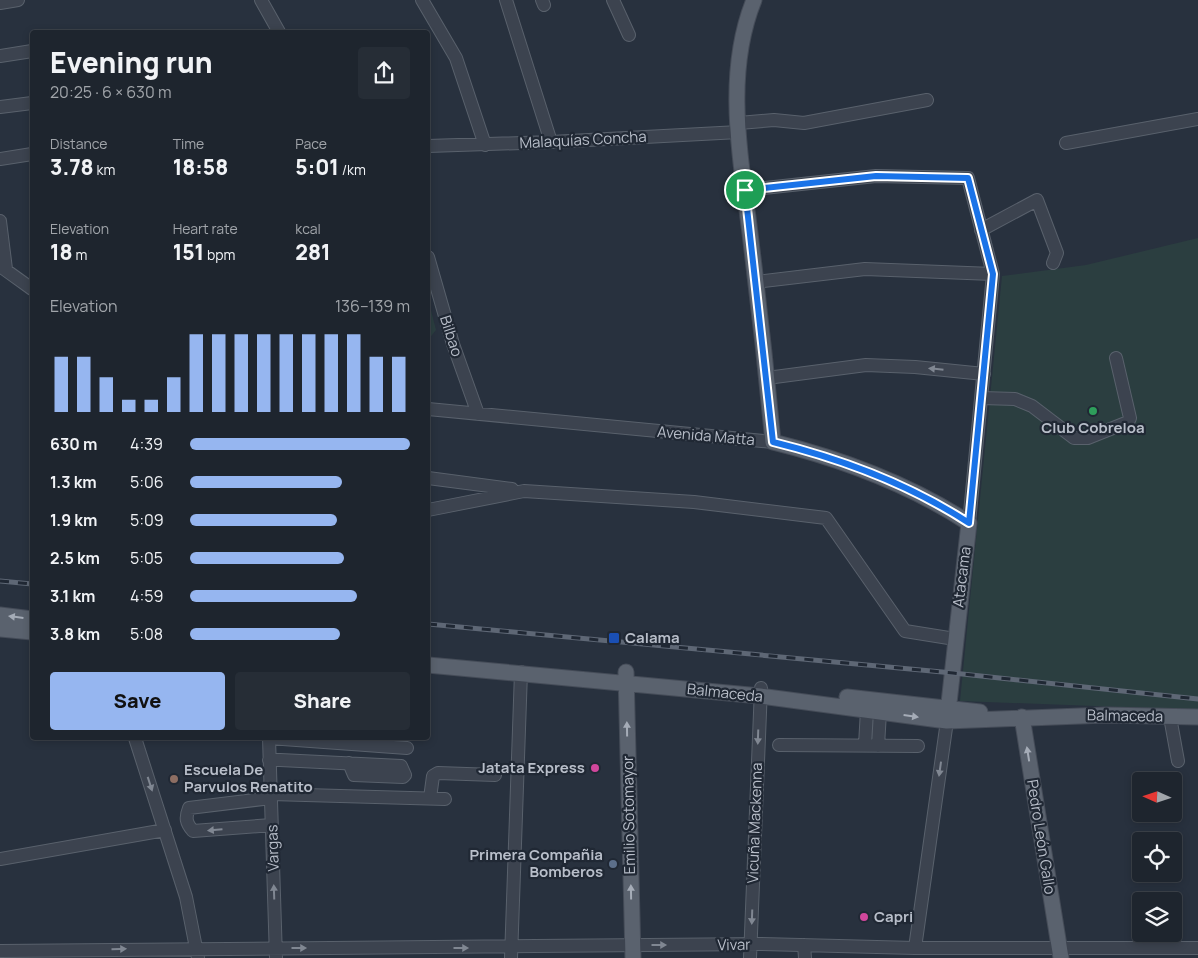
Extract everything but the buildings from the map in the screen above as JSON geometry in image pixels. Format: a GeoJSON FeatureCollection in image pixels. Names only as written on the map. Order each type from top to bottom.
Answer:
{"type":"FeatureCollection","features":[{"type":"Feature","properties":{"kind":"main road"},"geometry":{"type":"LineString","coordinates":[[754,0],[747,19],[737,70],[739,127],[773,442]]}},
{"type":"Feature","properties":{"kind":"main road","name":"Avenida Matta"},"geometry":{"type":"LineString","coordinates":[[773,442],[849,464],[919,493],[969,523]]}},
{"type":"Feature","properties":{"kind":"main road","name":"Atacama"},"geometry":{"type":"LineString","coordinates":[[947,715],[969,523]]}},
{"type":"Feature","properties":{"kind":"main road"},"geometry":{"type":"LineString","coordinates":[[0,615],[30,619]]}},
{"type":"Feature","properties":{"kind":"main road"},"geometry":{"type":"LineString","coordinates":[[0,629],[30,632]]}},
{"type":"Feature","properties":{"kind":"main road","name":"Balmaceda"},"geometry":{"type":"LineString","coordinates":[[430,655],[947,715]]}},
{"type":"Feature","properties":{"kind":"main road","name":"Balmaceda"},"geometry":{"type":"LineString","coordinates":[[430,665],[626,677]]}},
{"type":"Feature","properties":{"kind":"main road","name":"Emilio Sotomayor"},"geometry":{"type":"LineString","coordinates":[[626,677],[632,952]]}},
{"type":"Feature","properties":{"kind":"main road","name":"Balmaceda"},"geometry":{"type":"LineString","coordinates":[[760,692],[874,711],[1022,717],[1106,715],[1198,717]]}},
{"type":"Feature","properties":{"kind":"main road","name":"Pedro León Gallo"},"geometry":{"type":"LineString","coordinates":[[1022,717],[1060,953]]}},
{"type":"Feature","properties":{"kind":"street"},"geometry":{"type":"LineString","coordinates":[[0,3],[18,0]]}},
{"type":"Feature","properties":{"kind":"street"},"geometry":{"type":"LineString","coordinates":[[261,0],[278,30]]}},
{"type":"Feature","properties":{"kind":"street"},"geometry":{"type":"LineString","coordinates":[[422,0],[456,58],[485,146]]}},
{"type":"Feature","properties":{"kind":"street"},"geometry":{"type":"LineString","coordinates":[[506,0],[551,142]]}},
{"type":"Feature","properties":{"kind":"street"},"geometry":{"type":"LineString","coordinates":[[613,0],[629,35]]}},
{"type":"Feature","properties":{"kind":"street"},"geometry":{"type":"LineString","coordinates":[[0,56],[30,51]]}},
{"type":"Feature","properties":{"kind":"street","name":"Malaquías Concha"},"geometry":{"type":"LineString","coordinates":[[430,146],[485,146],[551,142],[739,127],[774,120],[804,123],[927,100]]}},
{"type":"Feature","properties":{"kind":"street"},"geometry":{"type":"LineString","coordinates":[[0,107],[30,103]]}},
{"type":"Feature","properties":{"kind":"street"},"geometry":{"type":"LineString","coordinates":[[1066,143],[1198,119]]}},
{"type":"Feature","properties":{"kind":"street"},"geometry":{"type":"LineString","coordinates":[[0,159],[30,154]]}},
{"type":"Feature","properties":{"kind":"street","name":"Atacama"},"geometry":{"type":"LineString","coordinates":[[745,190],[876,176],[968,178],[993,274],[969,523]]}},
{"type":"Feature","properties":{"kind":"street"},"geometry":{"type":"LineString","coordinates":[[981,230],[1037,200],[1057,253],[1053,263]]}},
{"type":"Feature","properties":{"kind":"street"},"geometry":{"type":"LineString","coordinates":[[0,221],[3,268],[30,288]]}},
{"type":"Feature","properties":{"kind":"street","name":"Bilbao"},"geometry":{"type":"LineString","coordinates":[[430,264],[453,344],[478,414]]}},
{"type":"Feature","properties":{"kind":"street"},"geometry":{"type":"LineString","coordinates":[[756,282],[866,269],[993,274]]}},
{"type":"Feature","properties":{"kind":"street"},"geometry":{"type":"LineString","coordinates":[[982,398],[1015,399],[1032,406],[1074,438],[1088,438],[1128,422],[1130,418],[1116,358]]}},
{"type":"Feature","properties":{"kind":"street"},"geometry":{"type":"LineString","coordinates":[[767,378],[866,365],[915,367],[984,374]]}},
{"type":"Feature","properties":{"kind":"street","name":"Avenida Matta"},"geometry":{"type":"LineString","coordinates":[[430,409],[773,442]]}},
{"type":"Feature","properties":{"kind":"street"},"geometry":{"type":"LineString","coordinates":[[430,478],[524,491],[694,502],[826,518],[905,631],[955,639]]}},
{"type":"Feature","properties":{"kind":"street"},"geometry":{"type":"LineString","coordinates":[[430,510],[524,491]]}},
{"type":"Feature","properties":{"kind":"street"},"geometry":{"type":"LineString","coordinates":[[511,953],[520,672]]}},
{"type":"Feature","properties":{"kind":"street","name":"Vicuña Mackenna"},"geometry":{"type":"LineString","coordinates":[[750,958],[760,692]]}},
{"type":"Feature","properties":{"kind":"street"},"geometry":{"type":"LineString","coordinates":[[872,745],[874,711]]}},
{"type":"Feature","properties":{"kind":"street","name":"Atacama"},"geometry":{"type":"LineString","coordinates":[[915,948],[947,715]]}},
{"type":"Feature","properties":{"kind":"street"},"geometry":{"type":"LineString","coordinates":[[1170,717],[1178,761]]}},
{"type":"Feature","properties":{"kind":"street"},"geometry":{"type":"LineString","coordinates":[[136,740],[186,897],[198,953]]}},
{"type":"Feature","properties":{"kind":"street","name":"Vargas"},"geometry":{"type":"LineString","coordinates":[[269,740],[276,953]]}},
{"type":"Feature","properties":{"kind":"street"},"geometry":{"type":"LineString","coordinates":[[297,740],[407,748]]}},
{"type":"Feature","properties":{"kind":"street"},"geometry":{"type":"LineString","coordinates":[[779,745],[918,746]]}},
{"type":"Feature","properties":{"kind":"street"},"geometry":{"type":"LineString","coordinates":[[269,760],[349,763]]}},
{"type":"Feature","properties":{"kind":"street"},"geometry":{"type":"LineString","coordinates":[[430,798],[433,776],[438,773],[495,775]]}},
{"type":"Feature","properties":{"kind":"street"},"geometry":{"type":"LineString","coordinates":[[272,825],[192,831],[187,824],[186,816],[189,808],[271,796],[445,799]]}},
{"type":"Feature","properties":{"kind":"street"},"geometry":{"type":"LineString","coordinates":[[0,859],[165,830]]}},
{"type":"Feature","properties":{"kind":"street","name":"Vivar"},"geometry":{"type":"LineString","coordinates":[[6,949],[52,954],[87,954],[632,952],[750,945],[804,952],[876,953],[915,948],[1060,953],[1198,948]]}},
{"type":"Feature","properties":{"kind":"shaded area","name":"Club Cobreloa"},"geometry":{"type":"Polygon","coordinates":[[[1198,238],[1198,710],[960,701],[1002,276],[1086,265],[1198,238]]]}},
{"type":"Feature","properties":{"kind":"shaded area"},"geometry":{"type":"Polygon","coordinates":[[[430,307],[436,330],[430,338],[430,307]]]}},
{"type":"Feature","properties":{"kind":"railway"},"geometry":{"type":"LineString","coordinates":[[0,581],[30,584]]}},
{"type":"Feature","properties":{"kind":"railway"},"geometry":{"type":"LineString","coordinates":[[430,624],[953,673],[1198,699]]}},
{"type":"Feature","properties":{"kind":"place","name":"Club Cobreloa"},"geometry":{"type":"Point","coordinates":[1093,411]}},
{"type":"Feature","properties":{"kind":"place","name":"Calama"},"geometry":{"type":"Point","coordinates":[614,638]}},
{"type":"Feature","properties":{"kind":"place","name":"Jatata Express"},"geometry":{"type":"Point","coordinates":[595,768]}},
{"type":"Feature","properties":{"kind":"place","name":"Escuela De Parvulos Renatito"},"geometry":{"type":"Point","coordinates":[174,779]}},
{"type":"Feature","properties":{"kind":"place","name":"Primera Compañia Bomberos"},"geometry":{"type":"Point","coordinates":[613,864]}},
{"type":"Feature","properties":{"kind":"place","name":"Capri"},"geometry":{"type":"Point","coordinates":[864,917]}},
{"type":"Feature","properties":{"kind":"route"},"geometry":{"type":"LineString","coordinates":[[876,176],[968,178],[993,274],[969,523],[919,493],[840,461],[807,450],[773,442],[745,190],[876,176]]}}]}
